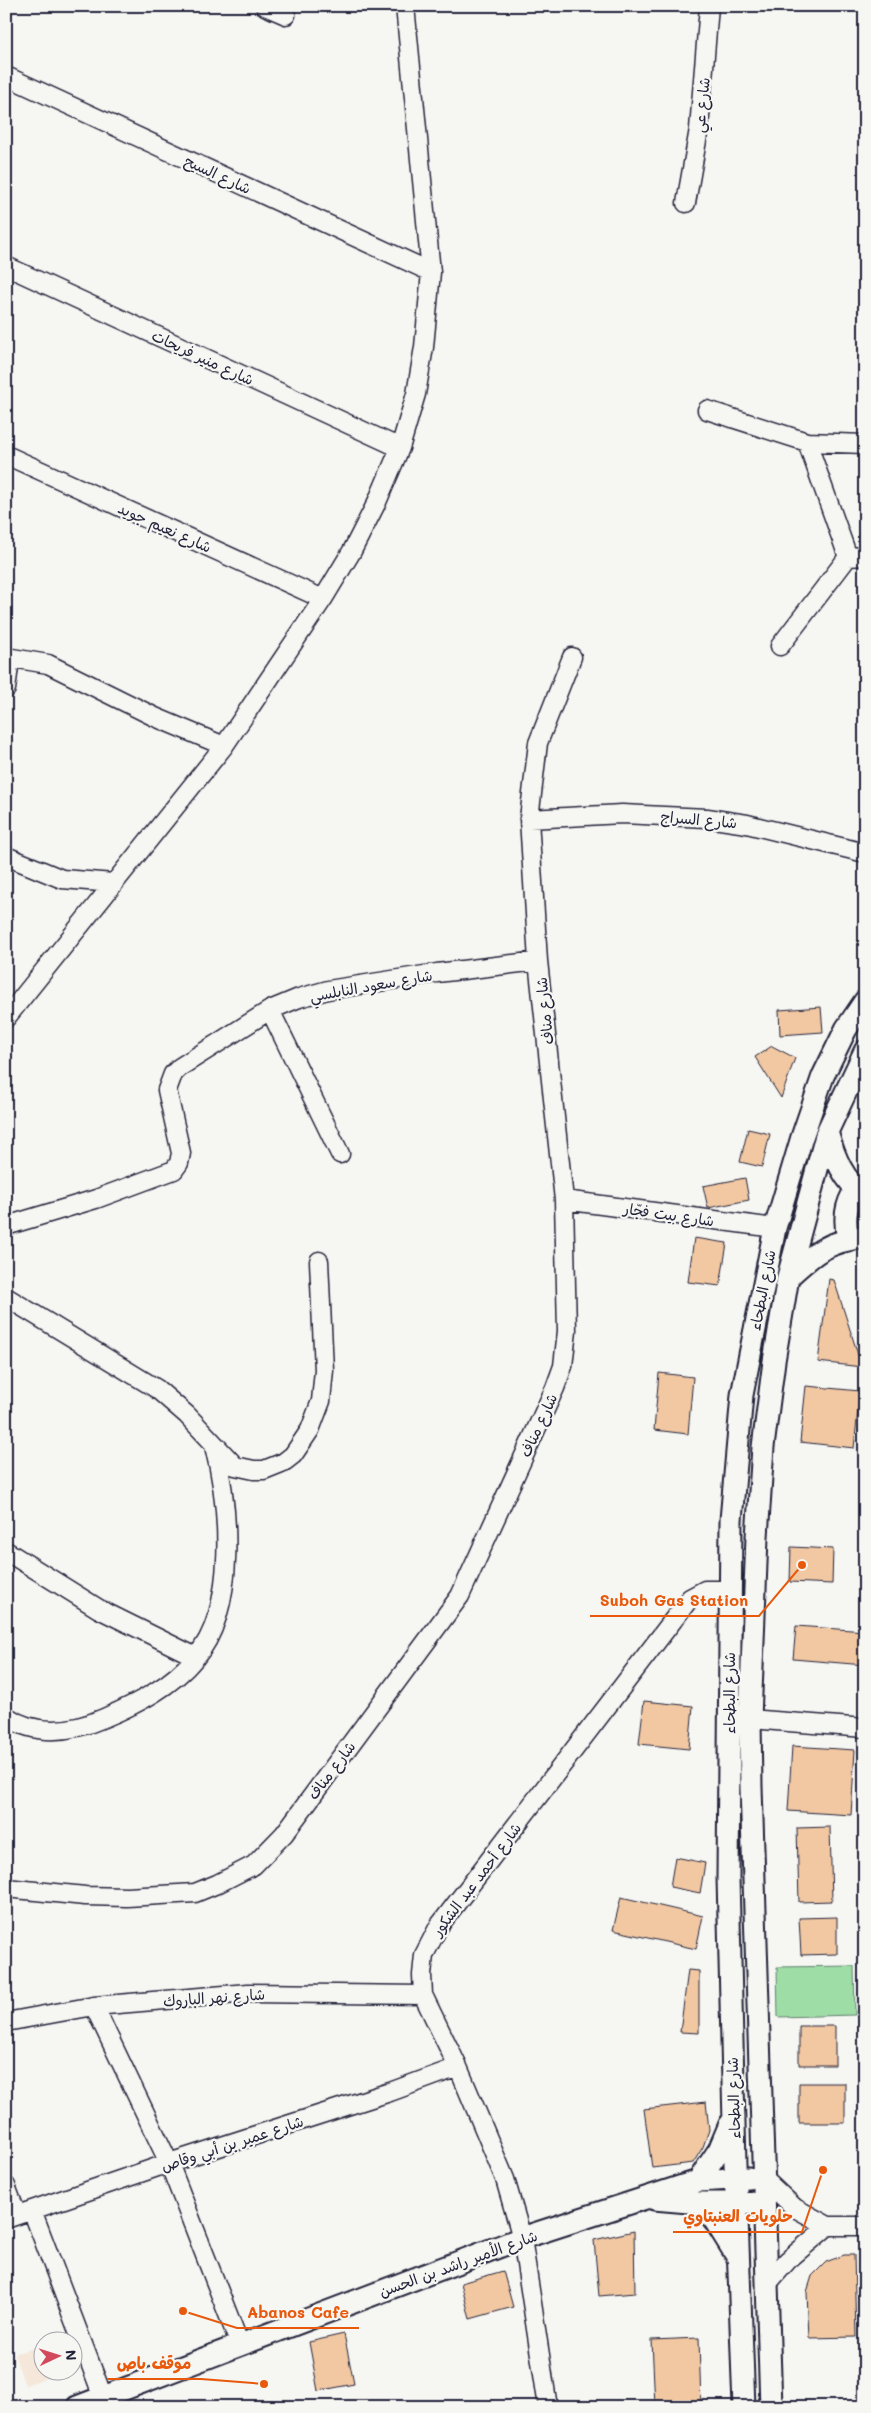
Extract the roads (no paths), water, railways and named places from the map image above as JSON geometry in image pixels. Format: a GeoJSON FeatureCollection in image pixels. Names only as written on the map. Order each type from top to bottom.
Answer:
{"type":"FeatureCollection","features":[{"type":"Feature","properties":{"kind":"street"},"geometry":{"type":"LineString","coordinates":[[265,6],[286,15]]}},
{"type":"Feature","properties":{"kind":"street"},"geometry":{"type":"LineString","coordinates":[[6,1018],[224,746],[323,599],[365,527],[400,448],[416,394],[424,347],[430,272],[405,6]]}},
{"type":"Feature","properties":{"kind":"street","name":"شارع عي"},"geometry":{"type":"LineString","coordinates":[[686,203],[699,129],[709,6]]}},
{"type":"Feature","properties":{"kind":"street","name":"شارع السيح"},"geometry":{"type":"LineString","coordinates":[[6,76],[430,272]]}},
{"type":"Feature","properties":{"kind":"street","name":"شارع منير فريحات"},"geometry":{"type":"LineString","coordinates":[[6,266],[400,448]]}},
{"type":"Feature","properties":{"kind":"street"},"geometry":{"type":"LineString","coordinates":[[707,410],[807,442],[865,444]]}},
{"type":"Feature","properties":{"kind":"street"},"geometry":{"type":"LineString","coordinates":[[780,646],[856,556],[807,442]]}},
{"type":"Feature","properties":{"kind":"street","name":"شارع نعيم جويد"},"geometry":{"type":"LineString","coordinates":[[6,455],[323,599]]}},
{"type":"Feature","properties":{"kind":"street","name":"شارع مناف"},"geometry":{"type":"LineString","coordinates":[[6,1888],[85,1896],[127,1897],[195,1893],[254,1865],[284,1834],[460,1596],[555,1388],[566,1349],[564,1200],[538,961],[529,819],[538,742],[572,657]]}},
{"type":"Feature","properties":{"kind":"street"},"geometry":{"type":"LineString","coordinates":[[6,689],[8,658],[48,664],[155,717],[224,746]]}},
{"type":"Feature","properties":{"kind":"street","name":"شارع السراج"},"geometry":{"type":"LineString","coordinates":[[529,819],[622,814],[707,818],[746,824],[865,853]]}},
{"type":"Feature","properties":{"kind":"street"},"geometry":{"type":"LineString","coordinates":[[6,856],[62,879],[114,883]]}},
{"type":"Feature","properties":{"kind":"street","name":"شارع سعود النابلسي"},"geometry":{"type":"LineString","coordinates":[[6,1226],[96,1199],[174,1170],[180,1162],[181,1153],[168,1090],[173,1074],[180,1067],[270,1010],[299,998],[328,990],[437,973],[538,961]]}},
{"type":"Feature","properties":{"kind":"street","name":"شارع البطحاء"},"geometry":{"type":"LineString","coordinates":[[744,2407],[740,2261],[736,2203],[728,1878],[731,1520],[742,1395],[774,1228],[802,1136],[823,1076],[846,1029],[865,1001]]}},
{"type":"Feature","properties":{"kind":"street"},"geometry":{"type":"LineString","coordinates":[[270,1010],[340,1154]]}},
{"type":"Feature","properties":{"kind":"street","name":"شارع البطحاء"},"geometry":{"type":"LineString","coordinates":[[771,2407],[763,2203],[750,1719],[757,1537],[763,1447],[788,1277],[827,1132],[865,1051]]}},
{"type":"Feature","properties":{"kind":"street"},"geometry":{"type":"LineString","coordinates":[[788,1277],[820,1249],[856,1238],[846,1212],[849,1200],[860,1193],[845,1177],[836,1161],[827,1132]]}},
{"type":"Feature","properties":{"kind":"street","name":"شارع بيت فجّار"},"geometry":{"type":"LineString","coordinates":[[564,1200],[774,1228]]}},
{"type":"Feature","properties":{"kind":"street"},"geometry":{"type":"LineString","coordinates":[[6,1296],[157,1389],[188,1415],[235,1466],[264,1470],[284,1462],[292,1455],[310,1430],[317,1416],[324,1386],[318,1261]]}},
{"type":"Feature","properties":{"kind":"street"},"geometry":{"type":"LineString","coordinates":[[6,1716],[20,1724],[44,1730],[76,1728],[99,1720],[139,1701],[172,1679],[196,1657],[206,1644],[218,1614],[225,1558],[225,1503],[214,1445]]}},
{"type":"Feature","properties":{"kind":"street"},"geometry":{"type":"LineString","coordinates":[[6,1551],[99,1609],[196,1657]]}},
{"type":"Feature","properties":{"kind":"street","name":"شارع أحمد عبد الشكور"},"geometry":{"type":"LineString","coordinates":[[548,2407],[522,2238],[505,2179],[458,2066],[423,1995],[424,1955],[438,1926],[690,1598],[706,1590],[730,1590]]}},
{"type":"Feature","properties":{"kind":"street"},"geometry":{"type":"LineString","coordinates":[[750,1719],[865,1728]]}},
{"type":"Feature","properties":{"kind":"street","name":"شارع نهر الباروك"},"geometry":{"type":"LineString","coordinates":[[6,2022],[94,2006],[248,1993],[423,1995]]}},
{"type":"Feature","properties":{"kind":"street"},"geometry":{"type":"LineString","coordinates":[[94,2006],[169,2162],[240,2345]]}},
{"type":"Feature","properties":{"kind":"street","name":"شارع عمير بن أبي وقاص"},"geometry":{"type":"LineString","coordinates":[[18,2214],[169,2162],[390,2092],[458,2066]]}},
{"type":"Feature","properties":{"kind":"street"},"geometry":{"type":"LineString","coordinates":[[698,2181],[719,2150],[734,2117]]}},
{"type":"Feature","properties":{"kind":"street"},"geometry":{"type":"LineString","coordinates":[[763,2178],[795,2208],[828,2226],[865,2226]]}},
{"type":"Feature","properties":{"kind":"street","name":"شارع الأمير راشد بن الحسن"},"geometry":{"type":"LineString","coordinates":[[77,2407],[522,2238],[698,2181],[763,2178]]}},
{"type":"Feature","properties":{"kind":"street"},"geometry":{"type":"LineString","coordinates":[[6,2186],[103,2397]]}},
{"type":"Feature","properties":{"kind":"street","name":"شارع الأمير راشد بن الحسن"},"geometry":{"type":"LineString","coordinates":[[644,2198],[700,2203],[763,2203]]}},
{"type":"Feature","properties":{"kind":"street"},"geometry":{"type":"LineString","coordinates":[[700,2203],[715,2221],[740,2261]]}},
{"type":"Feature","properties":{"kind":"street"},"geometry":{"type":"LineString","coordinates":[[767,2284],[788,2260],[828,2226]]}},
{"type":"Feature","properties":{"kind":"place","name":"Suboh Gas Station"},"geometry":{"type":"Point","coordinates":[802,1565]}},
{"type":"Feature","properties":{"kind":"place","name":"حلويات العنبتاوي"},"geometry":{"type":"Point","coordinates":[823,2170]}},
{"type":"Feature","properties":{"kind":"place","name":"Abanos Cafe"},"geometry":{"type":"Point","coordinates":[183,2311]}},
{"type":"Feature","properties":{"kind":"place","name":"موقف باص"},"geometry":{"type":"Point","coordinates":[264,2384]}}]}
